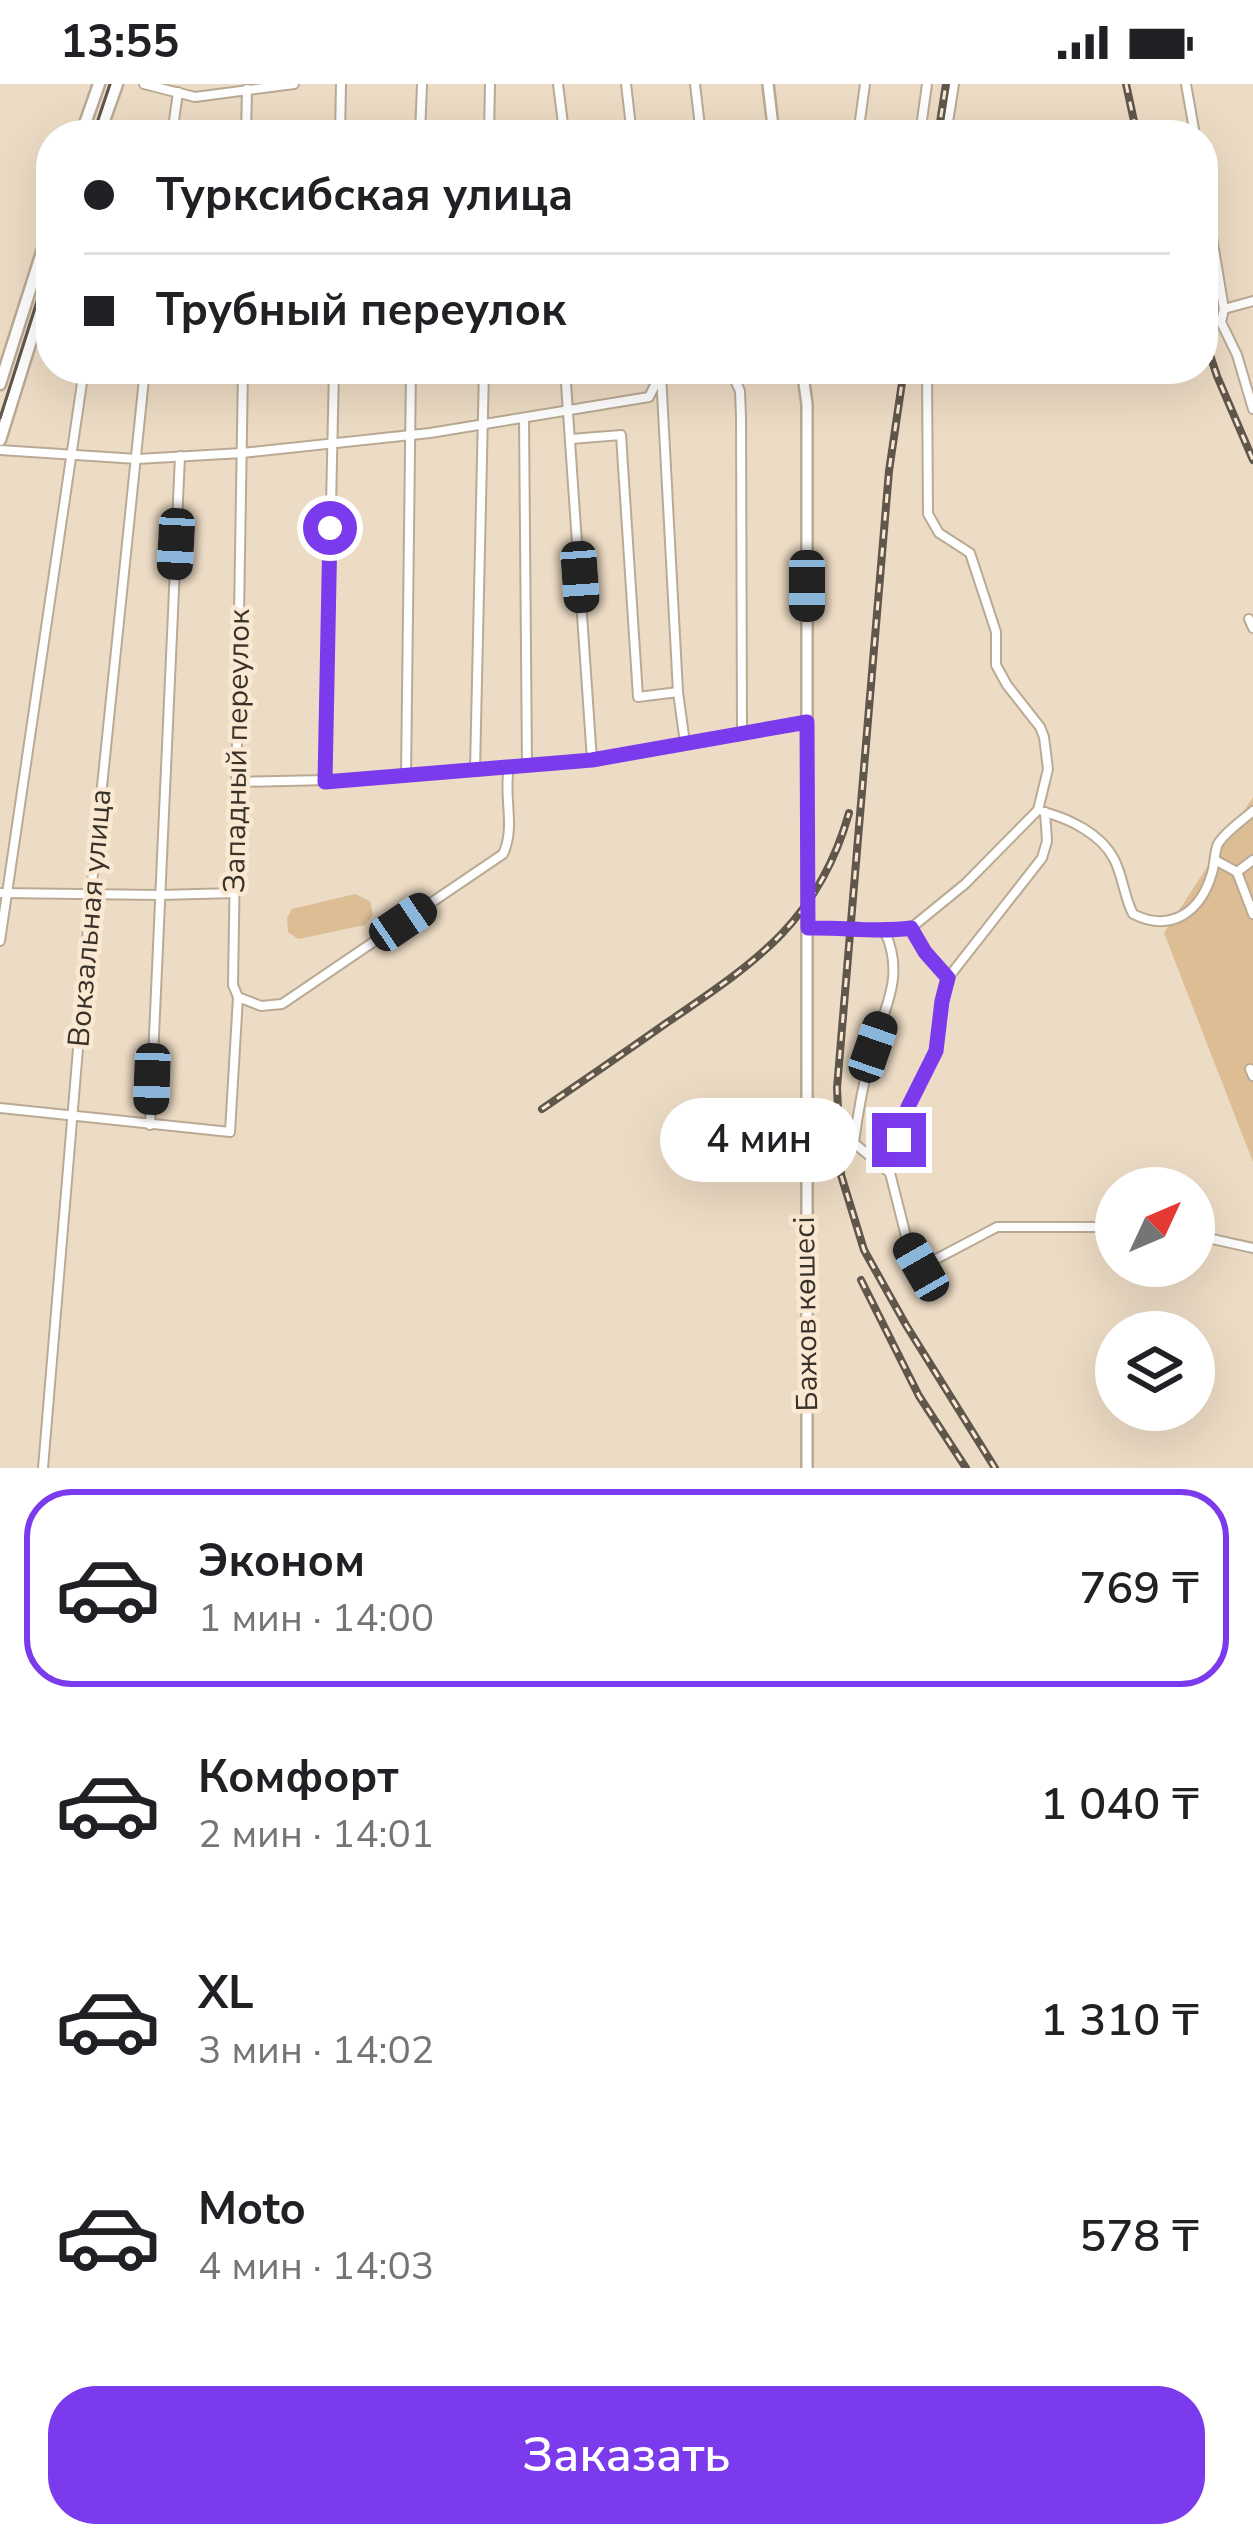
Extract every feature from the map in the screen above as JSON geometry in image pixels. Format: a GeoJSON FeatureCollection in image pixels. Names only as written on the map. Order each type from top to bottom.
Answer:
{"type":"FeatureCollection","features":[{"type":"Feature","properties":{"kind":"highway"},"geometry":{"type":"LineString","coordinates":[[86,120],[99,84]]}},
{"type":"Feature","properties":{"kind":"highway"},"geometry":{"type":"LineString","coordinates":[[104,120],[117,84]]}},
{"type":"Feature","properties":{"kind":"highway"},"geometry":{"type":"LineString","coordinates":[[0,384],[36,271]]}},
{"type":"Feature","properties":{"kind":"highway"},"geometry":{"type":"LineString","coordinates":[[0,440],[36,324]]}},
{"type":"Feature","properties":{"kind":"main road"},"geometry":{"type":"LineString","coordinates":[[768,84],[772,120]]}},
{"type":"Feature","properties":{"kind":"main road","name":"Бажов көшесі"},"geometry":{"type":"LineString","coordinates":[[804,384],[807,1468]]}},
{"type":"Feature","properties":{"kind":"street"},"geometry":{"type":"LineString","coordinates":[[145,84],[195,97],[293,84]]}},
{"type":"Feature","properties":{"kind":"street"},"geometry":{"type":"LineString","coordinates":[[340,120],[341,84]]}},
{"type":"Feature","properties":{"kind":"street"},"geometry":{"type":"LineString","coordinates":[[421,120],[422,84]]}},
{"type":"Feature","properties":{"kind":"street"},"geometry":{"type":"LineString","coordinates":[[489,120],[490,84]]}},
{"type":"Feature","properties":{"kind":"street"},"geometry":{"type":"LineString","coordinates":[[558,84],[562,120]]}},
{"type":"Feature","properties":{"kind":"street"},"geometry":{"type":"LineString","coordinates":[[626,84],[630,120]]}},
{"type":"Feature","properties":{"kind":"street"},"geometry":{"type":"LineString","coordinates":[[695,84],[699,120]]}},
{"type":"Feature","properties":{"kind":"street"},"geometry":{"type":"LineString","coordinates":[[861,120],[865,84]]}},
{"type":"Feature","properties":{"kind":"street"},"geometry":{"type":"LineString","coordinates":[[922,120],[927,84]]}},
{"type":"Feature","properties":{"kind":"street"},"geometry":{"type":"LineString","coordinates":[[948,120],[953,84]]}},
{"type":"Feature","properties":{"kind":"street"},"geometry":{"type":"LineString","coordinates":[[1186,84],[1192,120]]}},
{"type":"Feature","properties":{"kind":"street"},"geometry":{"type":"LineString","coordinates":[[246,120],[247,87]]}},
{"type":"Feature","properties":{"kind":"street"},"geometry":{"type":"LineString","coordinates":[[174,120],[178,92]]}},
{"type":"Feature","properties":{"kind":"street"},"geometry":{"type":"LineString","coordinates":[[1218,273],[1224,309],[1221,322],[1237,355],[1253,409]]}},
{"type":"Feature","properties":{"kind":"street"},"geometry":{"type":"LineString","coordinates":[[1224,309],[1253,301]]}},
{"type":"Feature","properties":{"kind":"street"},"geometry":{"type":"LineString","coordinates":[[0,941],[3,893],[82,384]]}},
{"type":"Feature","properties":{"kind":"street","name":"Вокзальная улица"},"geometry":{"type":"LineString","coordinates":[[43,1468],[91,893],[144,384]]}},
{"type":"Feature","properties":{"kind":"street","name":"Западный переулок"},"geometry":{"type":"LineString","coordinates":[[150,1125],[230,1132],[238,998],[233,986],[243,384]]}},
{"type":"Feature","properties":{"kind":"street"},"geometry":{"type":"LineString","coordinates":[[325,782],[334,384]]}},
{"type":"Feature","properties":{"kind":"street"},"geometry":{"type":"LineString","coordinates":[[406,777],[411,384]]}},
{"type":"Feature","properties":{"kind":"street"},"geometry":{"type":"LineString","coordinates":[[475,770],[483,384]]}},
{"type":"Feature","properties":{"kind":"street"},"geometry":{"type":"LineString","coordinates":[[567,384],[592,760]]}},
{"type":"Feature","properties":{"kind":"street"},"geometry":{"type":"LineString","coordinates":[[0,450],[136,459],[332,444],[649,397],[655,384]]}},
{"type":"Feature","properties":{"kind":"street"},"geometry":{"type":"LineString","coordinates":[[663,384],[678,692],[685,743]]}},
{"type":"Feature","properties":{"kind":"street"},"geometry":{"type":"LineString","coordinates":[[737,384],[741,417],[742,732]]}},
{"type":"Feature","properties":{"kind":"street"},"geometry":{"type":"LineString","coordinates":[[927,384],[928,514],[939,533],[970,553],[996,632],[996,665],[1040,727],[1048,769],[1041,811],[1047,841],[1042,858],[948,978],[936,1051],[908,1107],[890,1173],[908,1244],[921,1267],[997,1227],[1095,1227]]}},
{"type":"Feature","properties":{"kind":"street"},"geometry":{"type":"LineString","coordinates":[[524,418],[527,766]]}},
{"type":"Feature","properties":{"kind":"street"},"geometry":{"type":"LineString","coordinates":[[571,440],[621,435],[638,697],[678,692]]}},
{"type":"Feature","properties":{"kind":"street"},"geometry":{"type":"LineString","coordinates":[[0,1108],[150,1125],[180,457]]}},
{"type":"Feature","properties":{"kind":"street"},"geometry":{"type":"LineString","coordinates":[[236,782],[406,777],[592,760],[807,722]]}},
{"type":"Feature","properties":{"kind":"street"},"geometry":{"type":"LineString","coordinates":[[238,998],[261,1006],[282,1004],[503,854],[510,839],[505,784],[509,767]]}},
{"type":"Feature","properties":{"kind":"street"},"geometry":{"type":"LineString","coordinates":[[1041,811],[1076,823],[1104,845],[1115,861],[1132,914],[1154,923],[1167,923],[1192,908],[1211,879],[1218,844],[1253,811]]}},
{"type":"Feature","properties":{"kind":"street"},"geometry":{"type":"LineString","coordinates":[[808,928],[885,932],[911,928],[1041,811]]}},
{"type":"Feature","properties":{"kind":"street"},"geometry":{"type":"LineString","coordinates":[[1215,860],[1238,872],[1253,914]]}},
{"type":"Feature","properties":{"kind":"street"},"geometry":{"type":"LineString","coordinates":[[1238,872],[1253,860]]}},
{"type":"Feature","properties":{"kind":"street"},"geometry":{"type":"LineString","coordinates":[[3,893],[235,893]]}},
{"type":"Feature","properties":{"kind":"street"},"geometry":{"type":"LineString","coordinates":[[911,928],[948,978]]}},
{"type":"Feature","properties":{"kind":"street"},"geometry":{"type":"LineString","coordinates":[[885,932],[894,952],[892,992],[864,1082],[854,1143],[890,1173]]}},
{"type":"Feature","properties":{"kind":"street"},"geometry":{"type":"LineString","coordinates":[[1215,1240],[1253,1248]]}},
{"type":"Feature","properties":{"kind":"shaded area"},"geometry":{"type":"Polygon","coordinates":[[[1253,797],[1253,1162],[1164,933],[1253,797]]]}},
{"type":"Feature","properties":{"kind":"shaded area"},"geometry":{"type":"Polygon","coordinates":[[[355,894],[370,901],[373,915],[365,925],[298,939],[288,932],[292,909],[355,894]]]}},
{"type":"Feature","properties":{"kind":"tram line"},"geometry":{"type":"LineString","coordinates":[[98,120],[110,84]]}},
{"type":"Feature","properties":{"kind":"tram line"},"geometry":{"type":"LineString","coordinates":[[0,418],[36,305]]}},
{"type":"Feature","properties":{"kind":"railway"},"geometry":{"type":"LineString","coordinates":[[940,120],[946,84]]}},
{"type":"Feature","properties":{"kind":"railway"},"geometry":{"type":"LineString","coordinates":[[1126,84],[1134,120]]}},
{"type":"Feature","properties":{"kind":"railway"},"geometry":{"type":"LineString","coordinates":[[1218,378],[1253,460]]}},
{"type":"Feature","properties":{"kind":"railway"},"geometry":{"type":"LineString","coordinates":[[902,384],[889,471],[837,1088],[841,1175],[864,1250],[995,1468]]}},
{"type":"Feature","properties":{"kind":"railway"},"geometry":{"type":"LineString","coordinates":[[542,1109],[727,981],[778,937],[820,884],[849,813]]}},
{"type":"Feature","properties":{"kind":"railway"},"geometry":{"type":"LineString","coordinates":[[861,1280],[919,1396],[966,1468]]}},
{"type":"Feature","properties":{"kind":"route"},"geometry":{"type":"LineString","coordinates":[[330,528],[325,782],[592,760],[807,722],[808,928],[885,932],[911,928],[948,978],[936,1051],[908,1107],[899,1140]]}}]}
